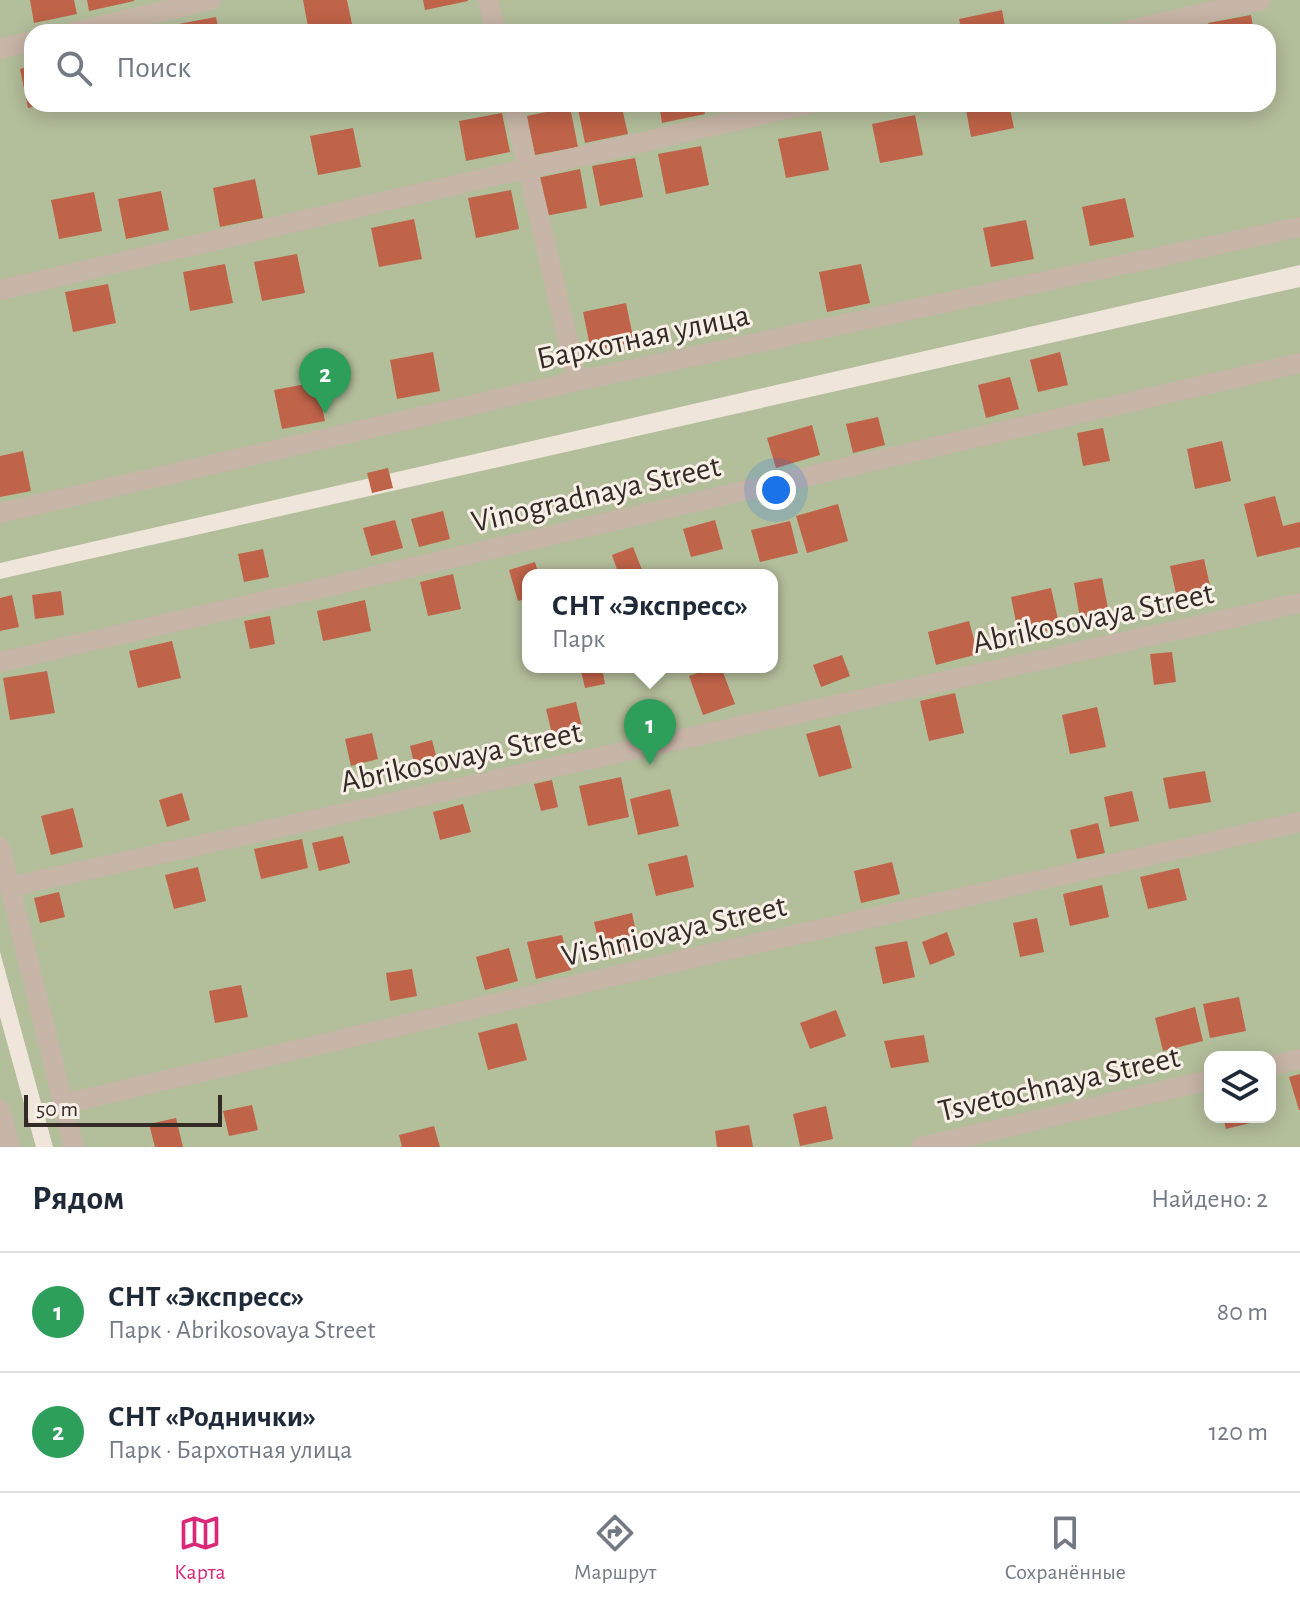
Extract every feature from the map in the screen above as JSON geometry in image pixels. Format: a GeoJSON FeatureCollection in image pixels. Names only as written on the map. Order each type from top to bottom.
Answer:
{"type":"FeatureCollection","features":[{"type":"Feature","properties":{"kind":"street"},"geometry":{"type":"LineString","coordinates":[[108,24],[211,0]]}},
{"type":"Feature","properties":{"kind":"street"},"geometry":{"type":"LineString","coordinates":[[488,0],[494,24]]}},
{"type":"Feature","properties":{"kind":"street"},"geometry":{"type":"LineString","coordinates":[[1157,24],[1261,0]]}},
{"type":"Feature","properties":{"kind":"street"},"geometry":{"type":"LineString","coordinates":[[0,49],[24,43]]}},
{"type":"Feature","properties":{"kind":"street"},"geometry":{"type":"LineString","coordinates":[[515,112],[577,381]]}},
{"type":"Feature","properties":{"kind":"street"},"geometry":{"type":"LineString","coordinates":[[0,290],[773,112]]}},
{"type":"Feature","properties":{"kind":"street","name":"Бархотная улица"},"geometry":{"type":"LineString","coordinates":[[0,513],[577,381],[1300,227]]}},
{"type":"Feature","properties":{"kind":"street","name":"Vinogradnaya Street"},"geometry":{"type":"LineString","coordinates":[[0,662],[1300,363]]}},
{"type":"Feature","properties":{"kind":"street","name":"Abrikosovaya Street"},"geometry":{"type":"LineString","coordinates":[[9,887],[1300,603]]}},
{"type":"Feature","properties":{"kind":"street","name":"Vishniovaya Street"},"geometry":{"type":"LineString","coordinates":[[63,1104],[705,955],[1300,822]]}},
{"type":"Feature","properties":{"kind":"street"},"geometry":{"type":"LineString","coordinates":[[0,847],[74,1147]]}},
{"type":"Feature","properties":{"kind":"street"},"geometry":{"type":"LineString","coordinates":[[1276,1065],[1300,1059]]}},
{"type":"Feature","properties":{"kind":"street","name":"Tsvetochnaya Street"},"geometry":{"type":"LineString","coordinates":[[921,1147],[1204,1081]]}},
{"type":"Feature","properties":{"kind":"street"},"geometry":{"type":"LineString","coordinates":[[0,1110],[10,1147]]}},
{"type":"Feature","properties":{"kind":"green space"},"geometry":{"type":"Polygon","coordinates":[[[0,0],[1300,0],[1300,265],[0,563],[0,0]]]}},
{"type":"Feature","properties":{"kind":"green space"},"geometry":{"type":"Polygon","coordinates":[[[1300,287],[1300,1147],[53,1147],[0,952],[0,579],[1300,287]]]}},
{"type":"Feature","properties":{"kind":"green space"},"geometry":{"type":"Polygon","coordinates":[[[0,1017],[36,1147],[0,1147],[0,1017]]]}},
{"type":"Feature","properties":{"kind":"building"},"geometry":{"type":"Polygon","coordinates":[[[30,0],[74,0],[77,14],[34,23],[30,0]]]}},
{"type":"Feature","properties":{"kind":"building"},"geometry":{"type":"Polygon","coordinates":[[[87,0],[134,0],[134,1],[89,11],[87,0]]]}},
{"type":"Feature","properties":{"kind":"building"},"geometry":{"type":"Polygon","coordinates":[[[303,0],[347,0],[352,24],[308,24],[303,0]]]}},
{"type":"Feature","properties":{"kind":"building"},"geometry":{"type":"Polygon","coordinates":[[[423,0],[468,0],[468,1],[425,10],[423,0]]]}},
{"type":"Feature","properties":{"kind":"building"},"geometry":{"type":"Polygon","coordinates":[[[1002,10],[1005,24],[960,24],[959,19],[1002,10]]]}},
{"type":"Feature","properties":{"kind":"building"},"geometry":{"type":"Polygon","coordinates":[[[1251,15],[1253,24],[1208,24],[1251,15]]]}},
{"type":"Feature","properties":{"kind":"building"},"geometry":{"type":"Polygon","coordinates":[[[216,17],[217,24],[178,24],[216,17]]]}},
{"type":"Feature","properties":{"kind":"building"},"geometry":{"type":"Polygon","coordinates":[[[24,68],[24,88],[20,69],[24,68]]]}},
{"type":"Feature","properties":{"kind":"building"},"geometry":{"type":"Polygon","coordinates":[[[571,112],[578,147],[535,155],[527,116],[571,112]]]}},
{"type":"Feature","properties":{"kind":"building"},"geometry":{"type":"Polygon","coordinates":[[[579,112],[623,112],[628,134],[585,143],[579,112]]]}},
{"type":"Feature","properties":{"kind":"building"},"geometry":{"type":"Polygon","coordinates":[[[660,112],[705,112],[705,114],[662,123],[660,112]]]}},
{"type":"Feature","properties":{"kind":"building"},"geometry":{"type":"Polygon","coordinates":[[[966,112],[1011,112],[1014,128],[971,137],[966,112]]]}},
{"type":"Feature","properties":{"kind":"building"},"geometry":{"type":"Polygon","coordinates":[[[502,113],[510,152],[466,161],[459,121],[502,113]]]}},
{"type":"Feature","properties":{"kind":"building"},"geometry":{"type":"Polygon","coordinates":[[[915,115],[923,155],[880,163],[872,124],[915,115]]]}},
{"type":"Feature","properties":{"kind":"building"},"geometry":{"type":"Polygon","coordinates":[[[353,128],[361,167],[318,175],[310,136],[353,128]]]}},
{"type":"Feature","properties":{"kind":"building"},"geometry":{"type":"Polygon","coordinates":[[[821,131],[829,170],[786,178],[778,139],[821,131]]]}},
{"type":"Feature","properties":{"kind":"building"},"geometry":{"type":"Polygon","coordinates":[[[701,146],[709,185],[666,194],[658,154],[701,146]]]}},
{"type":"Feature","properties":{"kind":"building"},"geometry":{"type":"Polygon","coordinates":[[[635,158],[643,197],[600,206],[592,166],[635,158]]]}},
{"type":"Feature","properties":{"kind":"building"},"geometry":{"type":"Polygon","coordinates":[[[580,169],[587,208],[545,216],[537,178],[580,169]]]}},
{"type":"Feature","properties":{"kind":"building"},"geometry":{"type":"Polygon","coordinates":[[[255,179],[263,218],[220,227],[213,188],[255,179]]]}},
{"type":"Feature","properties":{"kind":"building"},"geometry":{"type":"Polygon","coordinates":[[[511,190],[519,229],[476,238],[468,198],[511,190]]]}},
{"type":"Feature","properties":{"kind":"building"},"geometry":{"type":"Polygon","coordinates":[[[161,191],[169,230],[126,239],[118,199],[161,191]]]}},
{"type":"Feature","properties":{"kind":"building"},"geometry":{"type":"Polygon","coordinates":[[[94,192],[102,231],[59,239],[51,200],[94,192]]]}},
{"type":"Feature","properties":{"kind":"building"},"geometry":{"type":"Polygon","coordinates":[[[1125,198],[1134,237],[1090,246],[1082,207],[1125,198]]]}},
{"type":"Feature","properties":{"kind":"building"},"geometry":{"type":"Polygon","coordinates":[[[414,219],[422,259],[379,267],[371,228],[414,219]]]}},
{"type":"Feature","properties":{"kind":"building"},"geometry":{"type":"Polygon","coordinates":[[[1026,220],[1034,259],[991,267],[983,228],[1026,220]]]}},
{"type":"Feature","properties":{"kind":"building"},"geometry":{"type":"Polygon","coordinates":[[[297,254],[305,293],[262,301],[254,262],[297,254]]]}},
{"type":"Feature","properties":{"kind":"building"},"geometry":{"type":"Polygon","coordinates":[[[225,264],[233,303],[190,311],[183,272],[225,264]]]}},
{"type":"Feature","properties":{"kind":"building"},"geometry":{"type":"Polygon","coordinates":[[[861,264],[870,303],[827,312],[819,272],[861,264]]]}},
{"type":"Feature","properties":{"kind":"building"},"geometry":{"type":"Polygon","coordinates":[[[108,284],[116,323],[73,332],[65,292],[108,284]]]}},
{"type":"Feature","properties":{"kind":"building"},"geometry":{"type":"Polygon","coordinates":[[[626,303],[634,342],[591,351],[583,312],[626,303]]]}},
{"type":"Feature","properties":{"kind":"building"},"geometry":{"type":"Polygon","coordinates":[[[433,352],[440,391],[397,399],[390,360],[433,352]]]}},
{"type":"Feature","properties":{"kind":"building"},"geometry":{"type":"Polygon","coordinates":[[[1060,352],[1068,385],[1038,392],[1030,360],[1060,352]]]}},
{"type":"Feature","properties":{"kind":"building"},"geometry":{"type":"Polygon","coordinates":[[[1010,377],[1019,409],[986,418],[978,385],[1010,377]]]}},
{"type":"Feature","properties":{"kind":"building"},"geometry":{"type":"Polygon","coordinates":[[[317,382],[325,421],[282,429],[274,390],[317,382]]]}},
{"type":"Feature","properties":{"kind":"building"},"geometry":{"type":"Polygon","coordinates":[[[878,417],[885,445],[853,453],[846,424],[878,417]]]}},
{"type":"Feature","properties":{"kind":"building"},"geometry":{"type":"Polygon","coordinates":[[[812,425],[820,455],[776,468],[767,438],[812,425]]]}},
{"type":"Feature","properties":{"kind":"building"},"geometry":{"type":"Polygon","coordinates":[[[1103,428],[1110,461],[1083,466],[1077,433],[1103,428]]]}},
{"type":"Feature","properties":{"kind":"building"},"geometry":{"type":"Polygon","coordinates":[[[1222,441],[1231,481],[1195,489],[1187,449],[1222,441]]]}},
{"type":"Feature","properties":{"kind":"building"},"geometry":{"type":"Polygon","coordinates":[[[23,451],[31,491],[0,497],[0,456],[23,451]]]}},
{"type":"Feature","properties":{"kind":"building"},"geometry":{"type":"Polygon","coordinates":[[[388,468],[393,488],[372,493],[367,473],[388,468]]]}},
{"type":"Feature","properties":{"kind":"building"},"geometry":{"type":"Polygon","coordinates":[[[1275,496],[1283,526],[1300,522],[1300,547],[1257,557],[1244,504],[1275,496]]]}},
{"type":"Feature","properties":{"kind":"building"},"geometry":{"type":"Polygon","coordinates":[[[838,504],[848,541],[807,553],[796,516],[838,504]]]}},
{"type":"Feature","properties":{"kind":"building"},"geometry":{"type":"Polygon","coordinates":[[[443,511],[450,539],[419,547],[411,519],[443,511]]]}},
{"type":"Feature","properties":{"kind":"building"},"geometry":{"type":"Polygon","coordinates":[[[395,520],[403,548],[371,556],[363,528],[395,520]]]}},
{"type":"Feature","properties":{"kind":"building"},"geometry":{"type":"Polygon","coordinates":[[[715,520],[723,549],[691,557],[683,529],[715,520]]]}},
{"type":"Feature","properties":{"kind":"building"},"geometry":{"type":"Polygon","coordinates":[[[790,521],[798,553],[760,562],[751,530],[790,521]]]}},
{"type":"Feature","properties":{"kind":"building"},"geometry":{"type":"Polygon","coordinates":[[[633,547],[642,569],[617,569],[612,555],[633,547]]]}},
{"type":"Feature","properties":{"kind":"building"},"geometry":{"type":"Polygon","coordinates":[[[263,549],[269,577],[244,582],[238,554],[263,549]]]}},
{"type":"Feature","properties":{"kind":"building"},"geometry":{"type":"Polygon","coordinates":[[[1204,559],[1211,590],[1177,598],[1170,566],[1204,559]]]}},
{"type":"Feature","properties":{"kind":"building"},"geometry":{"type":"Polygon","coordinates":[[[535,562],[537,569],[522,569],[522,600],[518,601],[509,570],[535,562]]]}},
{"type":"Feature","properties":{"kind":"building"},"geometry":{"type":"Polygon","coordinates":[[[453,574],[461,609],[428,616],[420,582],[453,574]]]}},
{"type":"Feature","properties":{"kind":"building"},"geometry":{"type":"Polygon","coordinates":[[[1102,578],[1110,618],[1081,624],[1074,583],[1102,578]]]}},
{"type":"Feature","properties":{"kind":"building"},"geometry":{"type":"Polygon","coordinates":[[[1051,588],[1060,628],[1019,637],[1011,597],[1051,588]]]}},
{"type":"Feature","properties":{"kind":"building"},"geometry":{"type":"Polygon","coordinates":[[[61,591],[64,615],[35,619],[32,595],[61,591]]]}},
{"type":"Feature","properties":{"kind":"building"},"geometry":{"type":"Polygon","coordinates":[[[12,595],[19,627],[0,631],[0,598],[12,595]]]}},
{"type":"Feature","properties":{"kind":"building"},"geometry":{"type":"Polygon","coordinates":[[[365,600],[371,631],[323,641],[317,611],[365,600]]]}},
{"type":"Feature","properties":{"kind":"building"},"geometry":{"type":"Polygon","coordinates":[[[270,616],[275,644],[250,649],[244,621],[270,616]]]}},
{"type":"Feature","properties":{"kind":"building"},"geometry":{"type":"Polygon","coordinates":[[[969,621],[978,654],[936,665],[928,632],[969,621]]]}},
{"type":"Feature","properties":{"kind":"building"},"geometry":{"type":"Polygon","coordinates":[[[172,641],[181,678],[138,688],[129,651],[172,641]]]}},
{"type":"Feature","properties":{"kind":"building"},"geometry":{"type":"Polygon","coordinates":[[[1172,652],[1176,682],[1154,685],[1150,654],[1172,652]]]}},
{"type":"Feature","properties":{"kind":"building"},"geometry":{"type":"Polygon","coordinates":[[[842,655],[850,676],[821,687],[813,665],[842,655]]]}},
{"type":"Feature","properties":{"kind":"building"},"geometry":{"type":"Polygon","coordinates":[[[47,671],[55,713],[10,720],[3,678],[47,671]]]}},
{"type":"Feature","properties":{"kind":"building"},"geometry":{"type":"Polygon","coordinates":[[[581,673],[603,673],[605,684],[585,688],[581,673]]]}},
{"type":"Feature","properties":{"kind":"building"},"geometry":{"type":"Polygon","coordinates":[[[723,673],[735,704],[703,715],[689,676],[723,673]]]}},
{"type":"Feature","properties":{"kind":"building"},"geometry":{"type":"Polygon","coordinates":[[[955,693],[964,733],[929,741],[920,701],[955,693]]]}},
{"type":"Feature","properties":{"kind":"building"},"geometry":{"type":"Polygon","coordinates":[[[576,702],[582,727],[552,734],[546,709],[576,702]]]}},
{"type":"Feature","properties":{"kind":"building"},"geometry":{"type":"Polygon","coordinates":[[[1097,707],[1106,747],[1070,754],[1062,715],[1097,707]]]}},
{"type":"Feature","properties":{"kind":"building"},"geometry":{"type":"Polygon","coordinates":[[[840,725],[852,768],[819,777],[806,734],[840,725]]]}},
{"type":"Feature","properties":{"kind":"building"},"geometry":{"type":"Polygon","coordinates":[[[372,733],[378,759],[351,766],[345,739],[372,733]]]}},
{"type":"Feature","properties":{"kind":"building"},"geometry":{"type":"Polygon","coordinates":[[[432,740],[440,771],[417,776],[410,746],[432,740]]]}},
{"type":"Feature","properties":{"kind":"building"},"geometry":{"type":"Polygon","coordinates":[[[1205,771],[1211,802],[1169,809],[1163,778],[1205,771]]]}},
{"type":"Feature","properties":{"kind":"building"},"geometry":{"type":"Polygon","coordinates":[[[621,777],[629,817],[588,826],[579,786],[621,777]]]}},
{"type":"Feature","properties":{"kind":"building"},"geometry":{"type":"Polygon","coordinates":[[[552,780],[558,807],[541,811],[534,784],[552,780]]]}},
{"type":"Feature","properties":{"kind":"building"},"geometry":{"type":"Polygon","coordinates":[[[670,789],[679,826],[638,835],[630,799],[670,789]]]}},
{"type":"Feature","properties":{"kind":"building"},"geometry":{"type":"Polygon","coordinates":[[[1132,791],[1139,821],[1110,827],[1104,797],[1132,791]]]}},
{"type":"Feature","properties":{"kind":"building"},"geometry":{"type":"Polygon","coordinates":[[[182,793],[190,820],[167,827],[159,800],[182,793]]]}},
{"type":"Feature","properties":{"kind":"building"},"geometry":{"type":"Polygon","coordinates":[[[463,804],[471,832],[440,840],[433,812],[463,804]]]}},
{"type":"Feature","properties":{"kind":"building"},"geometry":{"type":"Polygon","coordinates":[[[73,808],[83,847],[51,855],[41,816],[73,808]]]}},
{"type":"Feature","properties":{"kind":"building"},"geometry":{"type":"Polygon","coordinates":[[[1098,823],[1105,853],[1077,859],[1070,830],[1098,823]]]}},
{"type":"Feature","properties":{"kind":"building"},"geometry":{"type":"Polygon","coordinates":[[[343,836],[350,863],[319,871],[312,843],[343,836]]]}},
{"type":"Feature","properties":{"kind":"building"},"geometry":{"type":"Polygon","coordinates":[[[302,839],[308,868],[261,879],[254,849],[302,839]]]}},
{"type":"Feature","properties":{"kind":"building"},"geometry":{"type":"Polygon","coordinates":[[[687,855],[694,887],[656,896],[648,864],[687,855]]]}},
{"type":"Feature","properties":{"kind":"building"},"geometry":{"type":"Polygon","coordinates":[[[892,862],[900,894],[861,903],[854,871],[892,862]]]}},
{"type":"Feature","properties":{"kind":"building"},"geometry":{"type":"Polygon","coordinates":[[[198,867],[206,901],[174,909],[165,875],[198,867]]]}},
{"type":"Feature","properties":{"kind":"building"},"geometry":{"type":"Polygon","coordinates":[[[1179,868],[1187,900],[1148,909],[1140,877],[1179,868]]]}},
{"type":"Feature","properties":{"kind":"building"},"geometry":{"type":"Polygon","coordinates":[[[1102,885],[1109,917],[1070,926],[1063,894],[1102,885]]]}},
{"type":"Feature","properties":{"kind":"building"},"geometry":{"type":"Polygon","coordinates":[[[59,892],[65,917],[40,923],[34,898],[59,892]]]}},
{"type":"Feature","properties":{"kind":"building"},"geometry":{"type":"Polygon","coordinates":[[[632,913],[640,951],[603,960],[594,922],[632,913]]]}},
{"type":"Feature","properties":{"kind":"building"},"geometry":{"type":"Polygon","coordinates":[[[1037,918],[1044,952],[1020,957],[1013,923],[1037,918]]]}},
{"type":"Feature","properties":{"kind":"building"},"geometry":{"type":"Polygon","coordinates":[[[947,932],[955,955],[930,965],[922,942],[947,932]]]}},
{"type":"Feature","properties":{"kind":"building"},"geometry":{"type":"Polygon","coordinates":[[[562,935],[571,970],[536,979],[527,942],[562,935]]]}},
{"type":"Feature","properties":{"kind":"building"},"geometry":{"type":"Polygon","coordinates":[[[907,941],[915,977],[883,984],[875,947],[907,941]]]}},
{"type":"Feature","properties":{"kind":"building"},"geometry":{"type":"Polygon","coordinates":[[[509,948],[518,981],[485,990],[476,957],[509,948]]]}},
{"type":"Feature","properties":{"kind":"building"},"geometry":{"type":"Polygon","coordinates":[[[412,969],[417,996],[390,1001],[386,973],[412,969]]]}},
{"type":"Feature","properties":{"kind":"building"},"geometry":{"type":"Polygon","coordinates":[[[241,985],[248,1017],[215,1023],[209,991],[241,985]]]}},
{"type":"Feature","properties":{"kind":"building"},"geometry":{"type":"Polygon","coordinates":[[[1239,997],[1246,1031],[1210,1038],[1203,1004],[1239,997]]]}},
{"type":"Feature","properties":{"kind":"building"},"geometry":{"type":"Polygon","coordinates":[[[1195,1007],[1203,1041],[1163,1051],[1155,1018],[1195,1007]]]}},
{"type":"Feature","properties":{"kind":"building"},"geometry":{"type":"Polygon","coordinates":[[[836,1010],[846,1036],[810,1049],[800,1023],[836,1010]]]}},
{"type":"Feature","properties":{"kind":"building"},"geometry":{"type":"Polygon","coordinates":[[[517,1023],[527,1060],[488,1070],[478,1033],[517,1023]]]}},
{"type":"Feature","properties":{"kind":"building"},"geometry":{"type":"Polygon","coordinates":[[[924,1035],[929,1062],[891,1068],[884,1041],[924,1035]]]}},
{"type":"Feature","properties":{"kind":"building"},"geometry":{"type":"Polygon","coordinates":[[[1300,1074],[1300,1110],[1299,1110],[1289,1077],[1300,1074]]]}},
{"type":"Feature","properties":{"kind":"building"},"geometry":{"type":"Polygon","coordinates":[[[252,1105],[258,1130],[229,1136],[223,1111],[252,1105]]]}},
{"type":"Feature","properties":{"kind":"building"},"geometry":{"type":"Polygon","coordinates":[[[826,1106],[833,1139],[800,1146],[793,1114],[826,1106]]]}},
{"type":"Feature","properties":{"kind":"building"},"geometry":{"type":"Polygon","coordinates":[[[176,1118],[183,1147],[155,1147],[149,1124],[176,1118]]]}},
{"type":"Feature","properties":{"kind":"building"},"geometry":{"type":"Polygon","coordinates":[[[1224,1123],[1250,1123],[1226,1129],[1224,1123]]]}},
{"type":"Feature","properties":{"kind":"building"},"geometry":{"type":"Polygon","coordinates":[[[749,1125],[753,1147],[717,1147],[715,1131],[749,1125]]]}},
{"type":"Feature","properties":{"kind":"building"},"geometry":{"type":"Polygon","coordinates":[[[434,1126],[440,1147],[402,1147],[399,1135],[434,1126]]]}},
{"type":"Feature","properties":{"kind":"place","name":"СНТ «Роднички»"},"geometry":{"type":"Point","coordinates":[325,414]}},
{"type":"Feature","properties":{"kind":"place","name":"СНТ «Экспресс»"},"geometry":{"type":"Point","coordinates":[650,765]}}]}
